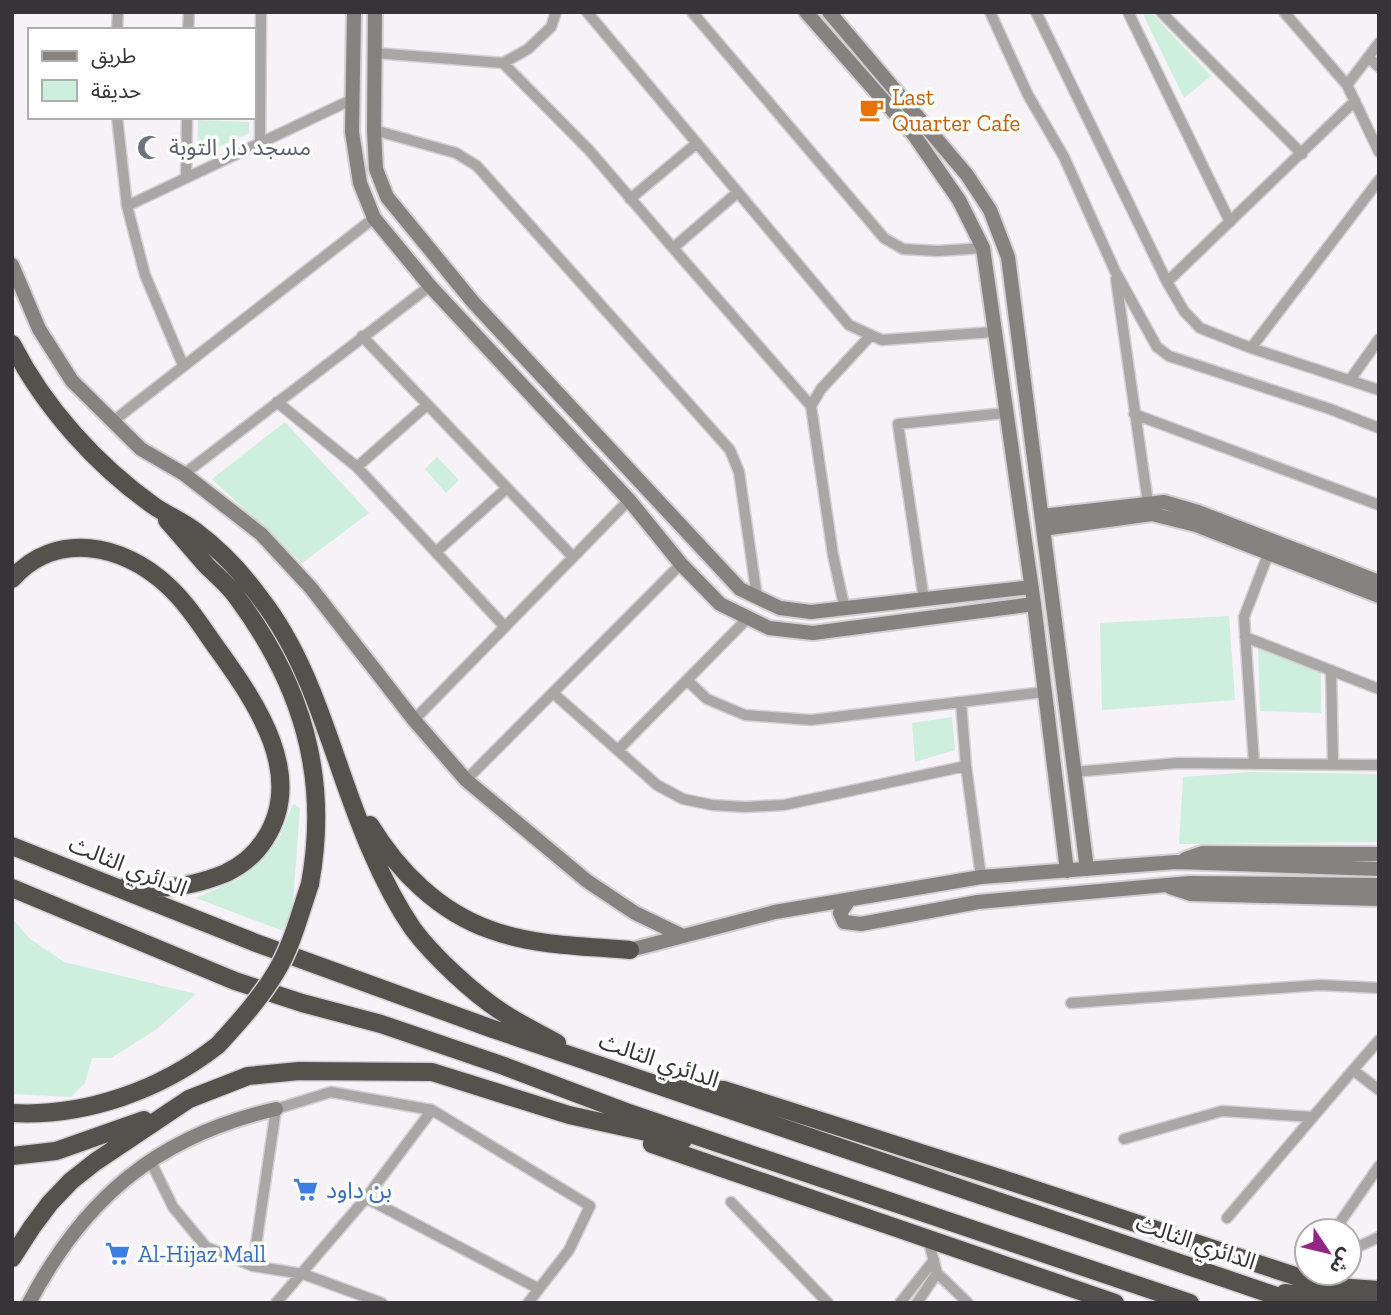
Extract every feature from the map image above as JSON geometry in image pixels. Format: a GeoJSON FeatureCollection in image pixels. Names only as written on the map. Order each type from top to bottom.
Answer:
{"type":"FeatureCollection","features":[{"type":"Feature","properties":{"kind":"highway"},"geometry":{"type":"LineString","coordinates":[[12,344],[41,392],[76,435],[93,454],[154,506],[234,593],[272,650],[297,704],[309,751],[317,814],[315,856],[310,884],[278,970],[256,1002],[218,1045],[169,1079],[137,1091],[88,1106],[29,1114],[12,1113]]}},
{"type":"Feature","properties":{"kind":"highway"},"geometry":{"type":"LineString","coordinates":[[154,506],[194,530],[229,563],[261,599],[284,634],[304,674],[345,785],[384,879],[414,930],[463,982],[502,1012],[591,1063]]}},
{"type":"Feature","properties":{"kind":"highway"},"geometry":{"type":"LineString","coordinates":[[12,579],[21,569],[50,552],[81,546],[111,551],[140,564],[168,585],[249,693],[270,737],[281,772],[280,803],[272,828],[257,852],[239,867],[200,884],[150,890],[86,877]]}},
{"type":"Feature","properties":{"kind":"highway"},"geometry":{"type":"LineString","coordinates":[[345,785],[398,865],[426,893],[458,914],[490,930],[525,938],[631,950]]}},
{"type":"Feature","properties":{"kind":"highway","name":"الدائري الثالث"},"geometry":{"type":"LineString","coordinates":[[20,849],[256,943],[591,1063],[1297,1303]]}},
{"type":"Feature","properties":{"kind":"highway"},"geometry":{"type":"LineString","coordinates":[[16,890],[235,982],[381,1024],[721,1144],[1190,1303]]}},
{"type":"Feature","properties":{"kind":"highway"},"geometry":{"type":"LineString","coordinates":[[12,1258],[32,1227],[71,1181],[94,1162],[189,1099],[248,1076],[299,1070],[432,1072],[579,1117],[681,1155],[1115,1303]]}},
{"type":"Feature","properties":{"kind":"highway"},"geometry":{"type":"LineString","coordinates":[[659,1086],[724,1090],[1301,1278],[1336,1287],[1379,1290]]}},
{"type":"Feature","properties":{"kind":"highway"},"geometry":{"type":"LineString","coordinates":[[12,1156],[56,1151],[93,1140],[173,1109]]}},
{"type":"Feature","properties":{"kind":"highway"},"geometry":{"type":"LineString","coordinates":[[579,1117],[676,1140],[721,1144]]}},
{"type":"Feature","properties":{"kind":"highway"},"geometry":{"type":"LineString","coordinates":[[1015,1183],[1090,1233]]}},
{"type":"Feature","properties":{"kind":"highway"},"geometry":{"type":"LineString","coordinates":[[1257,1289],[1336,1301],[1379,1301]]}},
{"type":"Feature","properties":{"kind":"street"},"geometry":{"type":"LineString","coordinates":[[260,144],[261,12]]}},
{"type":"Feature","properties":{"kind":"street"},"geometry":{"type":"LineString","coordinates":[[354,12],[352,132],[359,183],[374,218],[430,286],[629,500],[681,564],[720,604],[769,628],[813,633],[1034,604]]}},
{"type":"Feature","properties":{"kind":"street"},"geometry":{"type":"LineString","coordinates":[[375,12],[373,130],[376,169],[387,197],[472,302],[740,589],[780,608],[811,612],[1031,587]]}},
{"type":"Feature","properties":{"kind":"street"},"geometry":{"type":"LineString","coordinates":[[375,53],[503,63],[528,49],[551,27],[556,12]]}},
{"type":"Feature","properties":{"kind":"street"},"geometry":{"type":"LineString","coordinates":[[587,12],[849,325],[882,340],[994,331]]}},
{"type":"Feature","properties":{"kind":"street"},"geometry":{"type":"LineString","coordinates":[[692,12],[884,237],[903,249],[938,251],[982,248]]}},
{"type":"Feature","properties":{"kind":"street"},"geometry":{"type":"LineString","coordinates":[[806,12],[914,135],[959,200],[982,248],[1034,604],[1067,871]]}},
{"type":"Feature","properties":{"kind":"street"},"geometry":{"type":"LineString","coordinates":[[829,12],[967,175],[990,210],[1008,257],[1087,869]]}},
{"type":"Feature","properties":{"kind":"street"},"geometry":{"type":"LineString","coordinates":[[990,12],[1028,95],[1063,157],[1115,271],[1157,347],[1168,355],[1379,428]]}},
{"type":"Feature","properties":{"kind":"street"},"geometry":{"type":"LineString","coordinates":[[1036,12],[1167,282],[1184,311],[1200,328],[1251,348],[1379,390]]}},
{"type":"Feature","properties":{"kind":"street"},"geometry":{"type":"LineString","coordinates":[[1128,12],[1230,222]]}},
{"type":"Feature","properties":{"kind":"street"},"geometry":{"type":"LineString","coordinates":[[1161,12],[1302,154]]}},
{"type":"Feature","properties":{"kind":"street"},"geometry":{"type":"LineString","coordinates":[[1284,12],[1347,85],[1379,152]]}},
{"type":"Feature","properties":{"kind":"street"},"geometry":{"type":"LineString","coordinates":[[1347,85],[1379,43]]}},
{"type":"Feature","properties":{"kind":"street"},"geometry":{"type":"LineString","coordinates":[[1368,57],[1379,66]]}},
{"type":"Feature","properties":{"kind":"street"},"geometry":{"type":"LineString","coordinates":[[503,63],[589,150],[811,406],[833,555],[845,610]]}},
{"type":"Feature","properties":{"kind":"street"},"geometry":{"type":"LineString","coordinates":[[127,206],[353,99]]}},
{"type":"Feature","properties":{"kind":"street"},"geometry":{"type":"LineString","coordinates":[[1167,282],[1355,101]]}},
{"type":"Feature","properties":{"kind":"street"},"geometry":{"type":"LineString","coordinates":[[117,119],[127,206],[145,275],[183,365]]}},
{"type":"Feature","properties":{"kind":"street"},"geometry":{"type":"LineString","coordinates":[[186,178],[187,119]]}},
{"type":"Feature","properties":{"kind":"street"},"geometry":{"type":"LineString","coordinates":[[373,130],[456,153],[477,166],[730,450],[739,472],[757,597]]}},
{"type":"Feature","properties":{"kind":"street"},"geometry":{"type":"LineString","coordinates":[[631,199],[697,143]]}},
{"type":"Feature","properties":{"kind":"street"},"geometry":{"type":"LineString","coordinates":[[1251,348],[1379,180]]}},
{"type":"Feature","properties":{"kind":"street"},"geometry":{"type":"LineString","coordinates":[[673,248],[738,192]]}},
{"type":"Feature","properties":{"kind":"street"},"geometry":{"type":"LineString","coordinates":[[112,422],[374,218]]}},
{"type":"Feature","properties":{"kind":"street"},"geometry":{"type":"LineString","coordinates":[[12,265],[39,329],[72,381],[142,449],[184,474],[269,543],[335,617],[414,720],[466,780],[587,881],[635,913],[683,936]]}},
{"type":"Feature","properties":{"kind":"street"},"geometry":{"type":"LineString","coordinates":[[1115,271],[1148,503]]}},
{"type":"Feature","properties":{"kind":"street"},"geometry":{"type":"LineString","coordinates":[[184,474],[430,286]]}},
{"type":"Feature","properties":{"kind":"street"},"geometry":{"type":"LineString","coordinates":[[811,406],[821,389],[871,335]]}},
{"type":"Feature","properties":{"kind":"street"},"geometry":{"type":"LineString","coordinates":[[362,337],[573,557]]}},
{"type":"Feature","properties":{"kind":"street"},"geometry":{"type":"LineString","coordinates":[[1350,380],[1379,339]]}},
{"type":"Feature","properties":{"kind":"street"},"geometry":{"type":"LineString","coordinates":[[277,402],[357,467],[505,627]]}},
{"type":"Feature","properties":{"kind":"street"},"geometry":{"type":"LineString","coordinates":[[357,467],[427,405]]}},
{"type":"Feature","properties":{"kind":"street"},"geometry":{"type":"LineString","coordinates":[[924,600],[898,424],[1005,412]]}},
{"type":"Feature","properties":{"kind":"street"},"geometry":{"type":"LineString","coordinates":[[1134,414],[1379,505]]}},
{"type":"Feature","properties":{"kind":"street"},"geometry":{"type":"LineString","coordinates":[[436,552],[507,488]]}},
{"type":"Feature","properties":{"kind":"street"},"geometry":{"type":"LineString","coordinates":[[414,720],[629,500]]}},
{"type":"Feature","properties":{"kind":"street"},"geometry":{"type":"LineString","coordinates":[[1043,522],[1164,502],[1198,512],[1379,582]]}},
{"type":"Feature","properties":{"kind":"street"},"geometry":{"type":"LineString","coordinates":[[1043,522],[1152,514],[1196,525],[1379,596]]}},
{"type":"Feature","properties":{"kind":"street"},"geometry":{"type":"LineString","coordinates":[[1254,763],[1244,617],[1269,552]]}},
{"type":"Feature","properties":{"kind":"street"},"geometry":{"type":"LineString","coordinates":[[466,780],[681,564]]}},
{"type":"Feature","properties":{"kind":"street"},"geometry":{"type":"LineString","coordinates":[[618,750],[747,619]]}},
{"type":"Feature","properties":{"kind":"street"},"geometry":{"type":"LineString","coordinates":[[1245,637],[1379,689]]}},
{"type":"Feature","properties":{"kind":"street"},"geometry":{"type":"LineString","coordinates":[[1331,670],[1333,763]]}},
{"type":"Feature","properties":{"kind":"street"},"geometry":{"type":"LineString","coordinates":[[687,680],[707,699],[745,715],[811,720],[1044,692]]}},
{"type":"Feature","properties":{"kind":"street"},"geometry":{"type":"LineString","coordinates":[[553,694],[657,785],[683,799],[712,806],[784,806],[966,766]]}},
{"type":"Feature","properties":{"kind":"street"},"geometry":{"type":"LineString","coordinates":[[961,702],[966,766],[982,877]]}},
{"type":"Feature","properties":{"kind":"street"},"geometry":{"type":"LineString","coordinates":[[1074,772],[1178,763],[1379,765]]}},
{"type":"Feature","properties":{"kind":"street"},"geometry":{"type":"LineString","coordinates":[[1176,862],[1202,853],[1379,854]]}},
{"type":"Feature","properties":{"kind":"street"},"geometry":{"type":"LineString","coordinates":[[631,950],[775,912],[982,877],[1176,862],[1379,869]]}},
{"type":"Feature","properties":{"kind":"street"},"geometry":{"type":"LineString","coordinates":[[849,900],[840,913],[844,922],[861,924],[978,902],[1162,885],[1379,885]]}},
{"type":"Feature","properties":{"kind":"street"},"geometry":{"type":"LineString","coordinates":[[1162,885],[1191,894],[1379,900]]}},
{"type":"Feature","properties":{"kind":"street"},"geometry":{"type":"LineString","coordinates":[[1071,1003],[1320,985],[1379,988]]}},
{"type":"Feature","properties":{"kind":"street"},"geometry":{"type":"LineString","coordinates":[[1227,1218],[1379,1040]]}},
{"type":"Feature","properties":{"kind":"street"},"geometry":{"type":"LineString","coordinates":[[1353,1070],[1379,1090]]}},
{"type":"Feature","properties":{"kind":"street"},"geometry":{"type":"LineString","coordinates":[[29,1303],[50,1264],[77,1227],[109,1194],[150,1160],[191,1136],[239,1117],[331,1092],[432,1110],[590,1206],[569,1250],[531,1301]]}},
{"type":"Feature","properties":{"kind":"street"},"geometry":{"type":"LineString","coordinates":[[253,1266],[276,1109]]}},
{"type":"Feature","properties":{"kind":"street"},"geometry":{"type":"LineString","coordinates":[[276,1303],[366,1198],[432,1110]]}},
{"type":"Feature","properties":{"kind":"street"},"geometry":{"type":"LineString","coordinates":[[1124,1139],[1222,1111],[1313,1117]]}},
{"type":"Feature","properties":{"kind":"street"},"geometry":{"type":"LineString","coordinates":[[150,1160],[173,1207],[206,1247],[253,1266],[303,1274],[382,1303]]}},
{"type":"Feature","properties":{"kind":"street"},"geometry":{"type":"LineString","coordinates":[[1344,1217],[1379,1166]]}},
{"type":"Feature","properties":{"kind":"street"},"geometry":{"type":"LineString","coordinates":[[366,1198],[539,1289]]}},
{"type":"Feature","properties":{"kind":"street"},"geometry":{"type":"LineString","coordinates":[[731,1202],[828,1303]]}},
{"type":"Feature","properties":{"kind":"street"},"geometry":{"type":"LineString","coordinates":[[1363,1244],[1379,1237]]}},
{"type":"Feature","properties":{"kind":"street"},"geometry":{"type":"LineString","coordinates":[[928,1238],[937,1273],[968,1303]]}},
{"type":"Feature","properties":{"kind":"street"},"geometry":{"type":"LineString","coordinates":[[900,1303],[934,1260]]}},
{"type":"Feature","properties":{"kind":"street"},"geometry":{"type":"LineString","coordinates":[[917,1303],[937,1273]]}},
{"type":"Feature","properties":{"kind":"green space"},"geometry":{"type":"Polygon","coordinates":[[[1142,12],[1151,12],[1211,76],[1184,98],[1142,12]]]}},
{"type":"Feature","properties":{"kind":"green space"},"geometry":{"type":"Polygon","coordinates":[[[198,120],[249,122],[249,133],[197,157],[198,120]]]}},
{"type":"Feature","properties":{"kind":"green space"},"geometry":{"type":"Polygon","coordinates":[[[285,422],[369,513],[302,563],[212,479],[285,422]]]}},
{"type":"Feature","properties":{"kind":"green space"},"geometry":{"type":"Polygon","coordinates":[[[437,457],[459,480],[446,493],[425,469],[437,457]]]}},
{"type":"Feature","properties":{"kind":"green space"},"geometry":{"type":"Polygon","coordinates":[[[1229,616],[1235,700],[1102,710],[1100,623],[1229,616]]]}},
{"type":"Feature","properties":{"kind":"green space"},"geometry":{"type":"Polygon","coordinates":[[[1258,648],[1321,672],[1321,713],[1260,711],[1258,648]]]}},
{"type":"Feature","properties":{"kind":"green space"},"geometry":{"type":"Polygon","coordinates":[[[952,717],[955,750],[915,762],[912,723],[952,717]]]}},
{"type":"Feature","properties":{"kind":"green space"},"geometry":{"type":"Polygon","coordinates":[[[1250,772],[1379,774],[1379,842],[1179,844],[1183,777],[1250,772]]]}},
{"type":"Feature","properties":{"kind":"green space"},"geometry":{"type":"Polygon","coordinates":[[[293,804],[300,808],[292,914],[283,931],[196,898],[239,879],[279,839],[293,804]]]}},
{"type":"Feature","properties":{"kind":"green space"},"geometry":{"type":"Polygon","coordinates":[[[12,918],[29,938],[64,962],[196,994],[157,1029],[111,1058],[92,1058],[85,1083],[71,1097],[12,1094],[12,918]]]}},
{"type":"Feature","properties":{"kind":"place","name":"Last Quarter Cafe"},"geometry":{"type":"Point","coordinates":[872,110]}},
{"type":"Feature","properties":{"kind":"place","name":"مسجد دار التوبة"},"geometry":{"type":"Point","coordinates":[149,147]}},
{"type":"Feature","properties":{"kind":"place","name":"بن داود"},"geometry":{"type":"Point","coordinates":[306,1190]}},
{"type":"Feature","properties":{"kind":"place","name":"Al-Hijaz Mall"},"geometry":{"type":"Point","coordinates":[118,1254]}}]}
